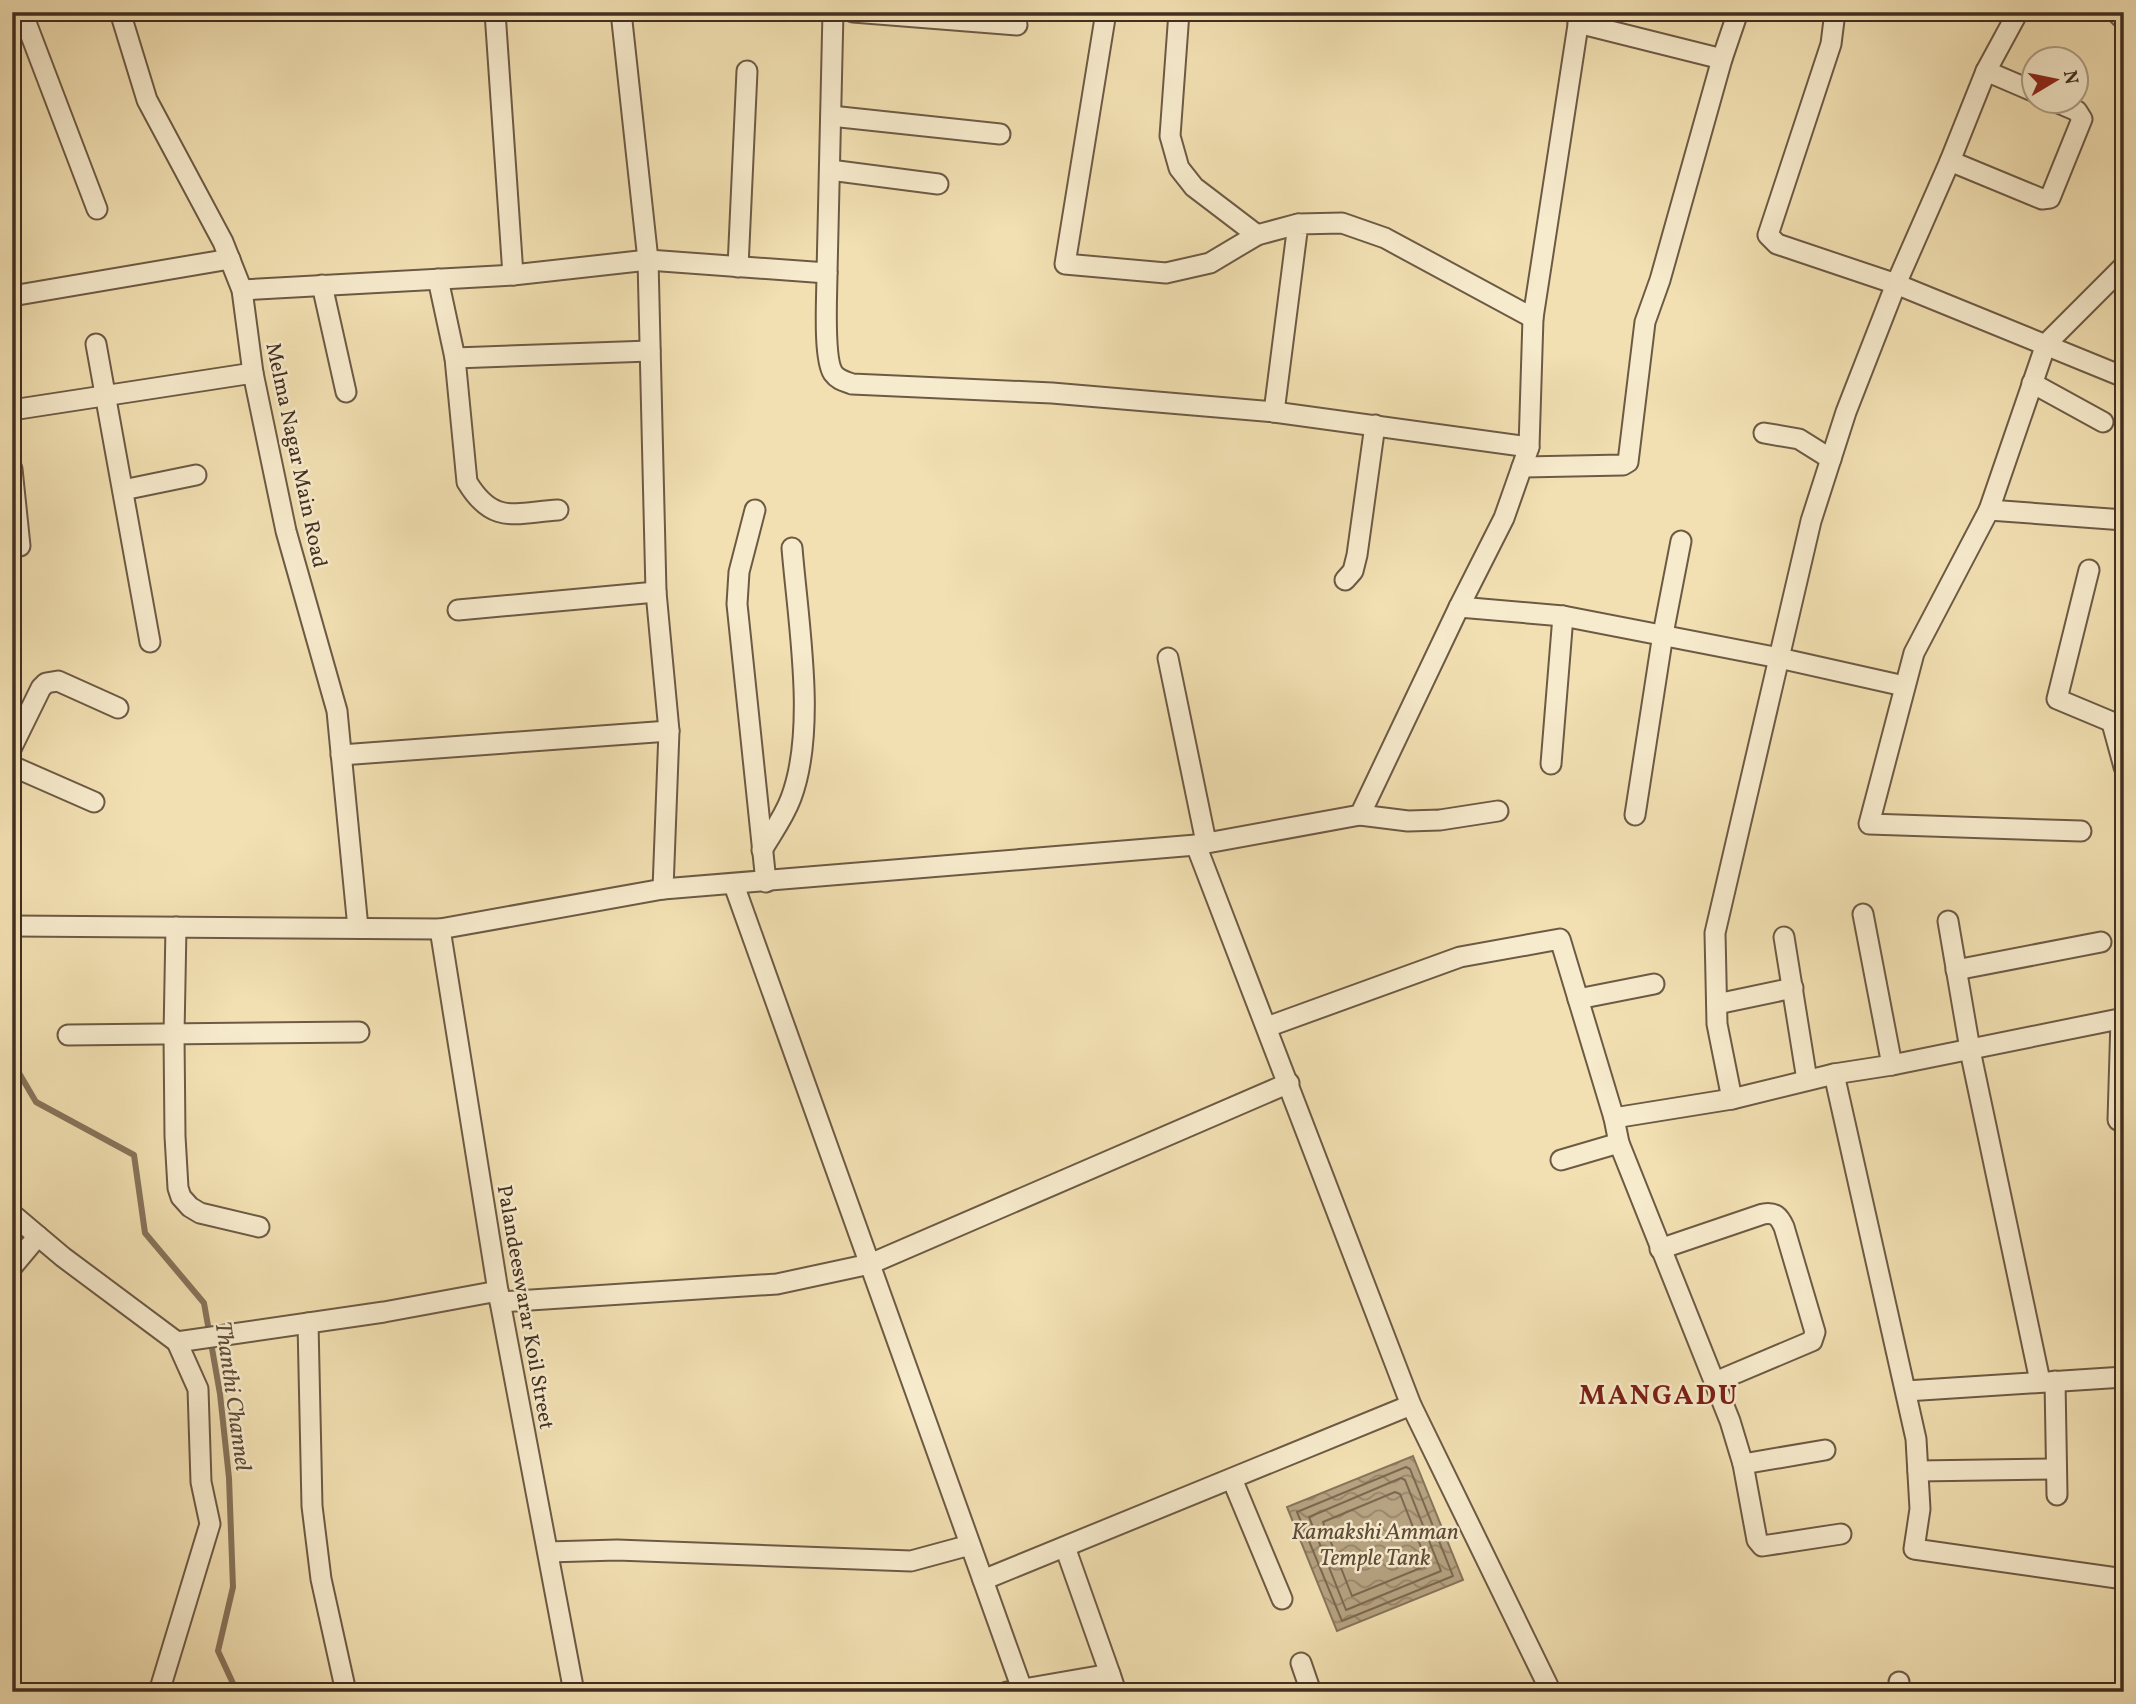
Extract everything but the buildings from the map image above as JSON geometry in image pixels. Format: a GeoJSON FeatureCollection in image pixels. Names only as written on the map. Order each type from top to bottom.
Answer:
{"type":"FeatureCollection","features":[{"type":"Feature","properties":{"kind":"street"},"geometry":{"type":"LineString","coordinates":[[22,12],[97,208]]}},
{"type":"Feature","properties":{"kind":"street","name":"Melma Nagar Main Road"},"geometry":{"type":"LineString","coordinates":[[120,12],[147,100],[210,216],[242,290],[254,373],[286,531],[337,711],[358,929]]}},
{"type":"Feature","properties":{"kind":"street"},"geometry":{"type":"LineString","coordinates":[[495,12],[513,275]]}},
{"type":"Feature","properties":{"kind":"street"},"geometry":{"type":"LineString","coordinates":[[621,12],[648,260],[656,592],[668,731],[663,889]]}},
{"type":"Feature","properties":{"kind":"street"},"geometry":{"type":"LineString","coordinates":[[833,12],[827,273],[828,357],[831,370],[839,380],[852,384],[1052,393],[1274,411],[1529,447]]}},
{"type":"Feature","properties":{"kind":"street"},"geometry":{"type":"LineString","coordinates":[[853,12],[1017,24]]}},
{"type":"Feature","properties":{"kind":"street"},"geometry":{"type":"LineString","coordinates":[[1106,12],[1065,264],[1166,272],[1210,263],[1256,235],[1298,224],[1342,223],[1385,238],[1533,318]]}},
{"type":"Feature","properties":{"kind":"street"},"geometry":{"type":"LineString","coordinates":[[1179,12],[1170,135],[1180,168],[1194,187],[1256,235]]}},
{"type":"Feature","properties":{"kind":"street"},"geometry":{"type":"LineString","coordinates":[[1522,467],[1623,465],[1628,462],[1645,322],[1660,280],[1722,59],[1738,12]]}},
{"type":"Feature","properties":{"kind":"street"},"geometry":{"type":"LineString","coordinates":[[1835,12],[1831,44],[1768,234],[1777,244],[1896,284],[2124,377]]}},
{"type":"Feature","properties":{"kind":"street"},"geometry":{"type":"LineString","coordinates":[[1732,1099],[1717,1024],[1715,933],[1811,522],[1846,412],[1896,284],[1986,71],[2018,12]]}},
{"type":"Feature","properties":{"kind":"street"},"geometry":{"type":"LineString","coordinates":[[2116,12],[2124,20]]}},
{"type":"Feature","properties":{"kind":"street"},"geometry":{"type":"LineString","coordinates":[[1360,815],[1504,518],[1529,447],[1533,318],[1579,18],[1722,59]]}},
{"type":"Feature","properties":{"kind":"street"},"geometry":{"type":"LineString","coordinates":[[738,267],[747,71]]}},
{"type":"Feature","properties":{"kind":"street"},"geometry":{"type":"LineString","coordinates":[[1986,71],[2021,86]]}},
{"type":"Feature","properties":{"kind":"street"},"geometry":{"type":"LineString","coordinates":[[831,116],[1000,134]]}},
{"type":"Feature","properties":{"kind":"street"},"geometry":{"type":"LineString","coordinates":[[1950,161],[2042,198],[2050,198],[2081,116]]}},
{"type":"Feature","properties":{"kind":"street"},"geometry":{"type":"LineString","coordinates":[[830,170],[938,184]]}},
{"type":"Feature","properties":{"kind":"street"},"geometry":{"type":"LineString","coordinates":[[1274,411],[1298,224]]}},
{"type":"Feature","properties":{"kind":"street"},"geometry":{"type":"LineString","coordinates":[[12,296],[230,259]]}},
{"type":"Feature","properties":{"kind":"street"},"geometry":{"type":"LineString","coordinates":[[242,290],[513,275],[648,260],[827,273]]}},
{"type":"Feature","properties":{"kind":"street"},"geometry":{"type":"LineString","coordinates":[[2081,831],[1869,824],[1914,653],[1989,510],[2046,344],[2124,266]]}},
{"type":"Feature","properties":{"kind":"street"},"geometry":{"type":"LineString","coordinates":[[438,279],[455,358],[467,482],[477,499],[490,510],[503,514],[558,510]]}},
{"type":"Feature","properties":{"kind":"street"},"geometry":{"type":"LineString","coordinates":[[322,285],[346,392]]}},
{"type":"Feature","properties":{"kind":"street"},"geometry":{"type":"LineString","coordinates":[[96,344],[150,642]]}},
{"type":"Feature","properties":{"kind":"street"},"geometry":{"type":"LineString","coordinates":[[455,358],[650,351]]}},
{"type":"Feature","properties":{"kind":"street"},"geometry":{"type":"LineString","coordinates":[[12,410],[254,373]]}},
{"type":"Feature","properties":{"kind":"street"},"geometry":{"type":"LineString","coordinates":[[2032,383],[2104,422]]}},
{"type":"Feature","properties":{"kind":"street"},"geometry":{"type":"LineString","coordinates":[[1345,580],[1353,570],[1357,555],[1375,425]]}},
{"type":"Feature","properties":{"kind":"street"},"geometry":{"type":"LineString","coordinates":[[1763,433],[1798,439],[1831,459]]}},
{"type":"Feature","properties":{"kind":"street"},"geometry":{"type":"LineString","coordinates":[[12,469],[20,546]]}},
{"type":"Feature","properties":{"kind":"street"},"geometry":{"type":"LineString","coordinates":[[123,490],[196,475]]}},
{"type":"Feature","properties":{"kind":"street"},"geometry":{"type":"LineString","coordinates":[[755,510],[739,572],[737,604],[766,882]]}},
{"type":"Feature","properties":{"kind":"street"},"geometry":{"type":"LineString","coordinates":[[1989,510],[2124,520]]}},
{"type":"Feature","properties":{"kind":"street"},"geometry":{"type":"LineString","coordinates":[[1635,815],[1663,634],[1681,541]]}},
{"type":"Feature","properties":{"kind":"street"},"geometry":{"type":"LineString","coordinates":[[762,850],[792,797],[804,725],[792,548]]}},
{"type":"Feature","properties":{"kind":"street"},"geometry":{"type":"LineString","coordinates":[[2089,570],[2057,699],[2118,725],[2124,767]]}},
{"type":"Feature","properties":{"kind":"street"},"geometry":{"type":"LineString","coordinates":[[458,610],[656,592]]}},
{"type":"Feature","properties":{"kind":"street"},"geometry":{"type":"LineString","coordinates":[[1459,607],[1563,616],[1663,634],[1904,686]]}},
{"type":"Feature","properties":{"kind":"street"},"geometry":{"type":"LineString","coordinates":[[1551,764],[1563,616]]}},
{"type":"Feature","properties":{"kind":"street"},"geometry":{"type":"LineString","coordinates":[[1168,658],[1201,843],[1267,1027],[1412,1405],[1551,1692]]}},
{"type":"Feature","properties":{"kind":"street"},"geometry":{"type":"LineString","coordinates":[[12,747],[46,683],[58,681],[118,708]]}},
{"type":"Feature","properties":{"kind":"street"},"geometry":{"type":"LineString","coordinates":[[341,755],[668,731]]}},
{"type":"Feature","properties":{"kind":"street"},"geometry":{"type":"LineString","coordinates":[[12,766],[94,802]]}},
{"type":"Feature","properties":{"kind":"street"},"geometry":{"type":"LineString","coordinates":[[12,926],[440,929],[663,889],[1201,843],[1360,815],[1408,821],[1440,820],[1498,811]]}},
{"type":"Feature","properties":{"kind":"street"},"geometry":{"type":"LineString","coordinates":[[734,885],[983,1580],[1014,1690],[1113,1683],[1065,1547]]}},
{"type":"Feature","properties":{"kind":"street"},"geometry":{"type":"LineString","coordinates":[[1863,914],[1892,1065]]}},
{"type":"Feature","properties":{"kind":"street"},"geometry":{"type":"LineString","coordinates":[[1948,921],[1970,1049],[2047,1381],[2057,1495]]}},
{"type":"Feature","properties":{"kind":"street"},"geometry":{"type":"LineString","coordinates":[[176,927],[174,1035],[178,1188],[181,1197],[200,1213],[259,1227]]}},
{"type":"Feature","properties":{"kind":"street","name":"Palandeeswarar Koil Street"},"geometry":{"type":"LineString","coordinates":[[440,929],[499,1297],[574,1692]]}},
{"type":"Feature","properties":{"kind":"street"},"geometry":{"type":"LineString","coordinates":[[1784,937],[1807,1080]]}},
{"type":"Feature","properties":{"kind":"street"},"geometry":{"type":"LineString","coordinates":[[1267,1027],[1460,957],[1560,939],[1614,1118],[1619,1143],[1715,1382],[1743,1464],[1757,1540],[1762,1546],[1841,1534]]}},
{"type":"Feature","properties":{"kind":"street"},"geometry":{"type":"LineString","coordinates":[[1956,970],[2101,942]]}},
{"type":"Feature","properties":{"kind":"street"},"geometry":{"type":"LineString","coordinates":[[1578,999],[1654,984]]}},
{"type":"Feature","properties":{"kind":"street"},"geometry":{"type":"LineString","coordinates":[[1717,1003],[1793,988]]}},
{"type":"Feature","properties":{"kind":"street"},"geometry":{"type":"LineString","coordinates":[[1614,1118],[1732,1099],[1834,1074],[1892,1065],[2122,1018],[2118,1120]]}},
{"type":"Feature","properties":{"kind":"street"},"geometry":{"type":"LineString","coordinates":[[68,1035],[359,1032]]}},
{"type":"Feature","properties":{"kind":"street"},"geometry":{"type":"LineString","coordinates":[[1834,1074],[1916,1438],[1920,1509],[1914,1549],[2124,1579]]}},
{"type":"Feature","properties":{"kind":"street"},"geometry":{"type":"LineString","coordinates":[[177,1342],[499,1297],[777,1284],[870,1264],[1289,1083]]}},
{"type":"Feature","properties":{"kind":"street"},"geometry":{"type":"LineString","coordinates":[[1561,1160],[1619,1143]]}},
{"type":"Feature","properties":{"kind":"street"},"geometry":{"type":"LineString","coordinates":[[1660,1249],[1763,1214],[1771,1213],[1779,1217],[1784,1227],[1815,1332],[1812,1340],[1715,1382]]}},
{"type":"Feature","properties":{"kind":"street"},"geometry":{"type":"LineString","coordinates":[[12,1214],[177,1342],[198,1389],[201,1482],[211,1524],[159,1692]]}},
{"type":"Feature","properties":{"kind":"street"},"geometry":{"type":"LineString","coordinates":[[12,1267],[38,1236]]}},
{"type":"Feature","properties":{"kind":"street"},"geometry":{"type":"LineString","coordinates":[[308,1323],[312,1506],[321,1579],[346,1692]]}},
{"type":"Feature","properties":{"kind":"street"},"geometry":{"type":"LineString","coordinates":[[1906,1391],[2124,1377]]}},
{"type":"Feature","properties":{"kind":"street"},"geometry":{"type":"LineString","coordinates":[[983,1580],[1412,1405]]}},
{"type":"Feature","properties":{"kind":"street"},"geometry":{"type":"LineString","coordinates":[[1743,1464],[1825,1450]]}},
{"type":"Feature","properties":{"kind":"street"},"geometry":{"type":"LineString","coordinates":[[1918,1471],[2056,1469]]}},
{"type":"Feature","properties":{"kind":"street"},"geometry":{"type":"LineString","coordinates":[[1232,1479],[1282,1599]]}},
{"type":"Feature","properties":{"kind":"street"},"geometry":{"type":"LineString","coordinates":[[548,1552],[617,1550],[911,1561],[970,1545]]}},
{"type":"Feature","properties":{"kind":"street"},"geometry":{"type":"LineString","coordinates":[[1301,1663],[1311,1692]]}},
{"type":"Feature","properties":{"kind":"water","name":"Kamakshi Amman Temple Tank"},"geometry":{"type":"Polygon","coordinates":[[[1413,1456],[1463,1580],[1337,1631],[1287,1507],[1413,1456]]]}},
{"type":"Feature","properties":{"kind":"waterway","name":"Thanthi Channel"},"geometry":{"type":"LineString","coordinates":[[12,1061],[36,1102],[134,1155],[145,1233],[204,1303],[220,1394],[229,1478],[233,1587],[218,1651],[237,1692]]}},
{"type":"Feature","properties":{"kind":"district","name":"MANGADU"},"geometry":{"type":"Point","coordinates":[1659,1394]}}]}
